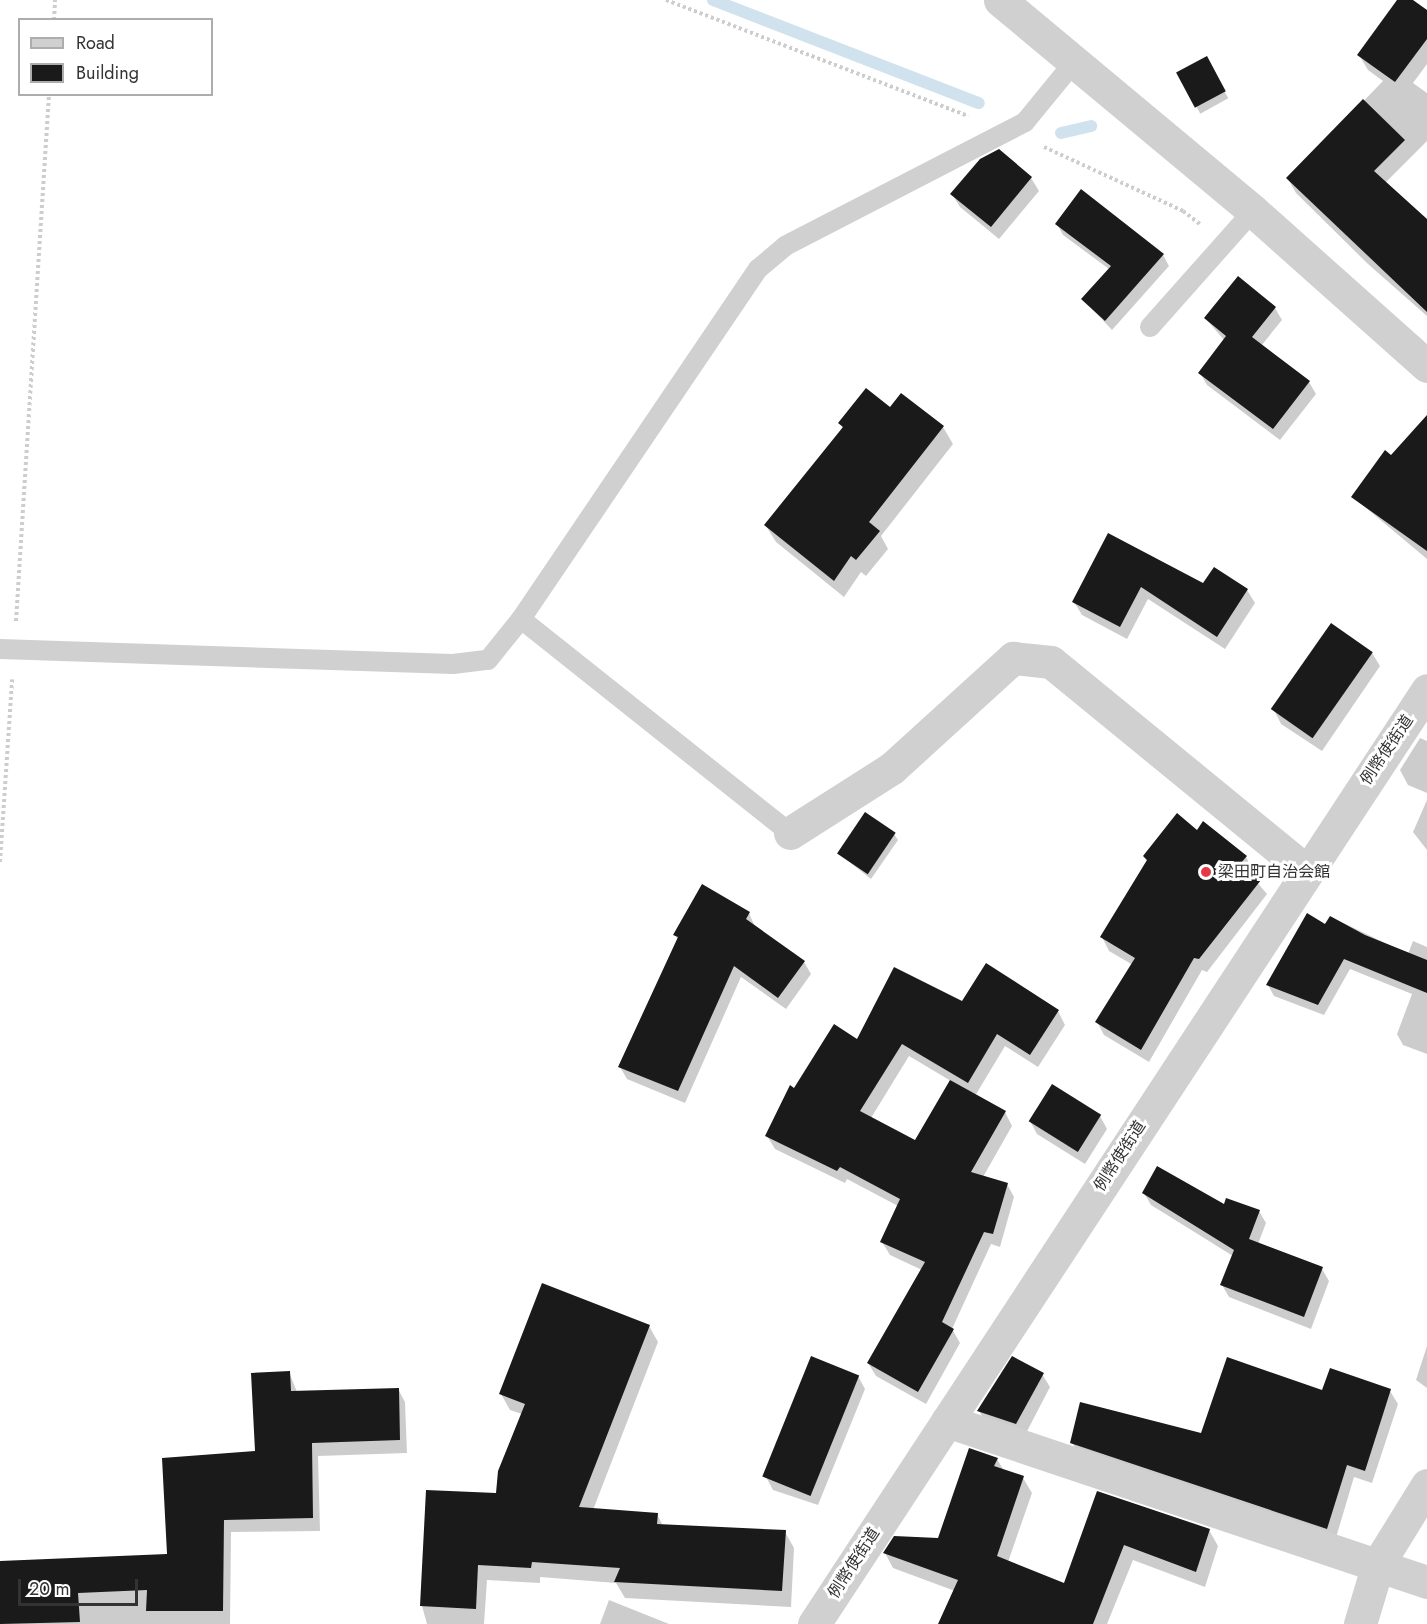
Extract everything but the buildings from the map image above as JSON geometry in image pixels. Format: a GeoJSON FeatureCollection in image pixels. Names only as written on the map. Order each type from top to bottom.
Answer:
{"type":"FeatureCollection","features":[{"type":"Feature","properties":{"kind":"street"},"geometry":{"type":"LineString","coordinates":[[1000,0],[1253,211],[1427,366]]}},
{"type":"Feature","properties":{"kind":"street"},"geometry":{"type":"LineString","coordinates":[[790,833],[892,768],[1013,658],[1051,662],[1306,871]]}},
{"type":"Feature","properties":{"kind":"street","name":"例幣使街道"},"geometry":{"type":"LineString","coordinates":[[814,1624],[1306,871],[1427,690]]}},
{"type":"Feature","properties":{"kind":"street"},"geometry":{"type":"LineString","coordinates":[[946,1421],[1427,1582]]}},
{"type":"Feature","properties":{"kind":"street"},"geometry":{"type":"LineString","coordinates":[[1360,1624],[1378,1564],[1427,1485]]}},
{"type":"Feature","properties":{"kind":"lane"},"geometry":{"type":"LineString","coordinates":[[7,649],[453,664],[488,660],[521,619],[758,269],[785,246],[1009,132],[1037,109],[1075,61]]}},
{"type":"Feature","properties":{"kind":"lane"},"geometry":{"type":"LineString","coordinates":[[1150,327],[1223,242],[1253,211]]}},
{"type":"Feature","properties":{"kind":"lane"},"geometry":{"type":"LineString","coordinates":[[521,619],[790,833]]}},
{"type":"Feature","properties":{"kind":"path"},"geometry":{"type":"LineString","coordinates":[[54,18],[55,0]]}},
{"type":"Feature","properties":{"kind":"path"},"geometry":{"type":"LineString","coordinates":[[666,0],[1009,132],[1183,211],[1223,242]]}},
{"type":"Feature","properties":{"kind":"path"},"geometry":{"type":"LineString","coordinates":[[0,862],[7,649],[49,96]]}},
{"type":"Feature","properties":{"kind":"waterway"},"geometry":{"type":"LineString","coordinates":[[713,0],[979,103]]}},
{"type":"Feature","properties":{"kind":"waterway"},"geometry":{"type":"LineString","coordinates":[[1061,133],[1091,126]]}},
{"type":"Feature","properties":{"kind":"place","name":"梁田町自治会館"},"geometry":{"type":"Point","coordinates":[1206,872]}}]}
